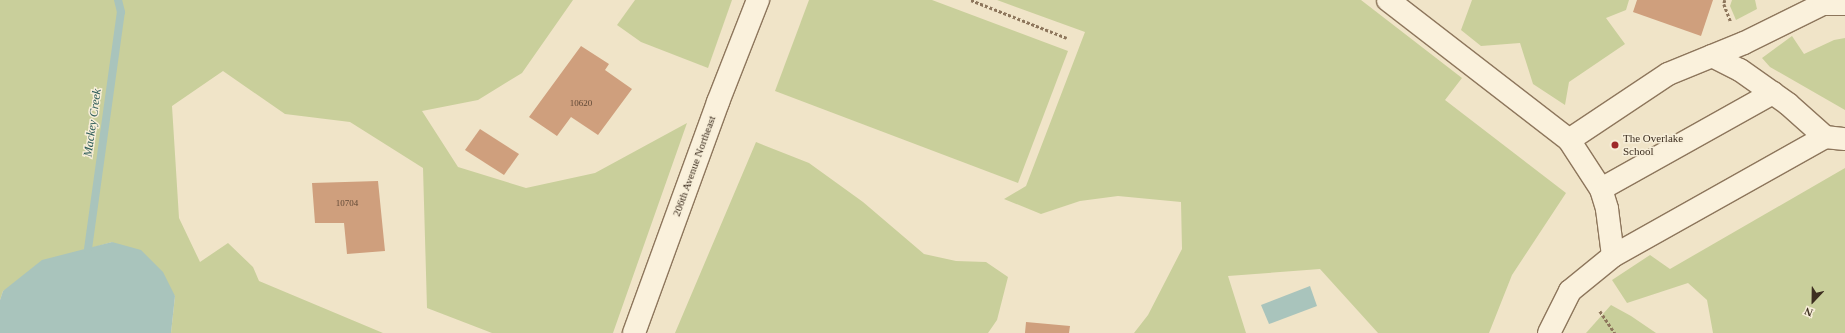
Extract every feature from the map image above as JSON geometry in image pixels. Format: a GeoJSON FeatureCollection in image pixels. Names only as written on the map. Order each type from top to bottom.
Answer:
{"type":"FeatureCollection","features":[{"type":"Feature","properties":{"kind":"street","name":"206th Avenue Northeast"},"geometry":{"type":"LineString","coordinates":[[634,333],[718,102],[758,0]]}},
{"type":"Feature","properties":{"kind":"street"},"geometry":{"type":"LineString","coordinates":[[1388,0],[1569,140],[1601,189],[1607,210],[1613,256]]}},
{"type":"Feature","properties":{"kind":"street"},"geometry":{"type":"LineString","coordinates":[[1569,140],[1668,74],[1712,56],[1823,4],[1845,4]]}},
{"type":"Feature","properties":{"kind":"street"},"geometry":{"type":"LineString","coordinates":[[1549,333],[1570,291],[1613,256],[1835,138],[1740,70],[1712,56]]}},
{"type":"Feature","properties":{"kind":"street"},"geometry":{"type":"LineString","coordinates":[[1601,189],[1773,93]]}},
{"type":"Feature","properties":{"kind":"path"},"geometry":{"type":"LineString","coordinates":[[971,0],[1067,38]]}},
{"type":"Feature","properties":{"kind":"path"},"geometry":{"type":"LineString","coordinates":[[1725,0],[1724,4],[1732,27]]}},
{"type":"Feature","properties":{"kind":"path"},"geometry":{"type":"LineString","coordinates":[[1600,310],[1614,333]]}},
{"type":"Feature","properties":{"kind":"green space"},"geometry":{"type":"Polygon","coordinates":[[[0,0],[573,0],[522,73],[478,100],[422,111],[458,167],[526,188],[595,173],[687,123],[613,333],[492,333],[427,308],[423,168],[350,122],[285,114],[223,71],[172,106],[179,218],[200,262],[228,243],[253,267],[259,281],[383,333],[171,333],[175,296],[112,242],[88,249],[3,291],[0,300],[0,0]]]}},
{"type":"Feature","properties":{"kind":"green space"},"geometry":{"type":"Polygon","coordinates":[[[635,0],[732,0],[708,68],[641,42],[617,25],[635,0]]]}},
{"type":"Feature","properties":{"kind":"green space"},"geometry":{"type":"Polygon","coordinates":[[[809,0],[932,0],[1068,51],[1018,183],[775,91],[809,0]]]}},
{"type":"Feature","properties":{"kind":"green space"},"geometry":{"type":"Polygon","coordinates":[[[997,0],[1361,0],[1462,78],[1445,100],[1566,193],[1512,275],[1489,333],[1378,333],[1320,269],[1228,276],[1246,333],[1134,333],[1148,315],[1182,249],[1181,202],[1118,196],[1080,201],[1041,214],[1004,199],[1026,186],[1085,32],[997,0]]]}},
{"type":"Feature","properties":{"kind":"green space"},"geometry":{"type":"Polygon","coordinates":[[[1472,0],[1629,0],[1626,10],[1606,18],[1625,44],[1569,82],[1565,105],[1533,84],[1520,43],[1481,46],[1461,30],[1472,0]]]}},
{"type":"Feature","properties":{"kind":"green space"},"geometry":{"type":"Polygon","coordinates":[[[1732,0],[1755,0],[1757,9],[1736,20],[1730,6],[1732,0]]]}},
{"type":"Feature","properties":{"kind":"green space"},"geometry":{"type":"Polygon","coordinates":[[[1792,36],[1804,54],[1834,40],[1845,38],[1845,110],[1770,67],[1762,58],[1792,36]]]}},
{"type":"Feature","properties":{"kind":"green space"},"geometry":{"type":"Polygon","coordinates":[[[756,142],[809,163],[863,202],[924,254],[956,261],[986,262],[1008,277],[997,320],[988,333],[675,333],[756,142]]]}},
{"type":"Feature","properties":{"kind":"green space"},"geometry":{"type":"Polygon","coordinates":[[[1845,168],[1845,333],[1713,333],[1707,300],[1688,283],[1627,303],[1612,280],[1650,255],[1670,269],[1845,168]]]}},
{"type":"Feature","properties":{"kind":"green space"},"geometry":{"type":"Polygon","coordinates":[[[1611,305],[1631,316],[1656,333],[1586,333],[1611,305]]]}},
{"type":"Feature","properties":{"kind":"water"},"geometry":{"type":"Polygon","coordinates":[[[112,242],[141,250],[163,272],[175,296],[171,333],[0,333],[0,300],[3,291],[42,260],[112,242]]]}},
{"type":"Feature","properties":{"kind":"water"},"geometry":{"type":"Polygon","coordinates":[[[1310,286],[1317,306],[1269,324],[1261,305],[1310,286]]]}},
{"type":"Feature","properties":{"kind":"building"},"geometry":{"type":"Polygon","coordinates":[[[1637,0],[1713,0],[1701,36],[1633,12],[1637,0]]]}},
{"type":"Feature","properties":{"kind":"building"},"geometry":{"type":"Polygon","coordinates":[[[581,46],[609,64],[605,70],[632,89],[598,135],[571,117],[557,136],[529,117],[581,46]]]}},
{"type":"Feature","properties":{"kind":"building"},"geometry":{"type":"Polygon","coordinates":[[[480,129],[519,154],[504,175],[465,150],[480,129]]]}},
{"type":"Feature","properties":{"kind":"building"},"geometry":{"type":"Polygon","coordinates":[[[378,181],[385,251],[347,254],[344,223],[315,223],[312,183],[378,181]]]}},
{"type":"Feature","properties":{"kind":"building"},"geometry":{"type":"Polygon","coordinates":[[[1026,322],[1070,326],[1069,333],[1025,333],[1026,322]]]}},
{"type":"Feature","properties":{"kind":"waterway","name":"Mackey Creek"},"geometry":{"type":"LineString","coordinates":[[88,249],[121,12],[118,0]]}},
{"type":"Feature","properties":{"kind":"place","name":"The Overlake School"},"geometry":{"type":"Point","coordinates":[1615,145]}}]}
